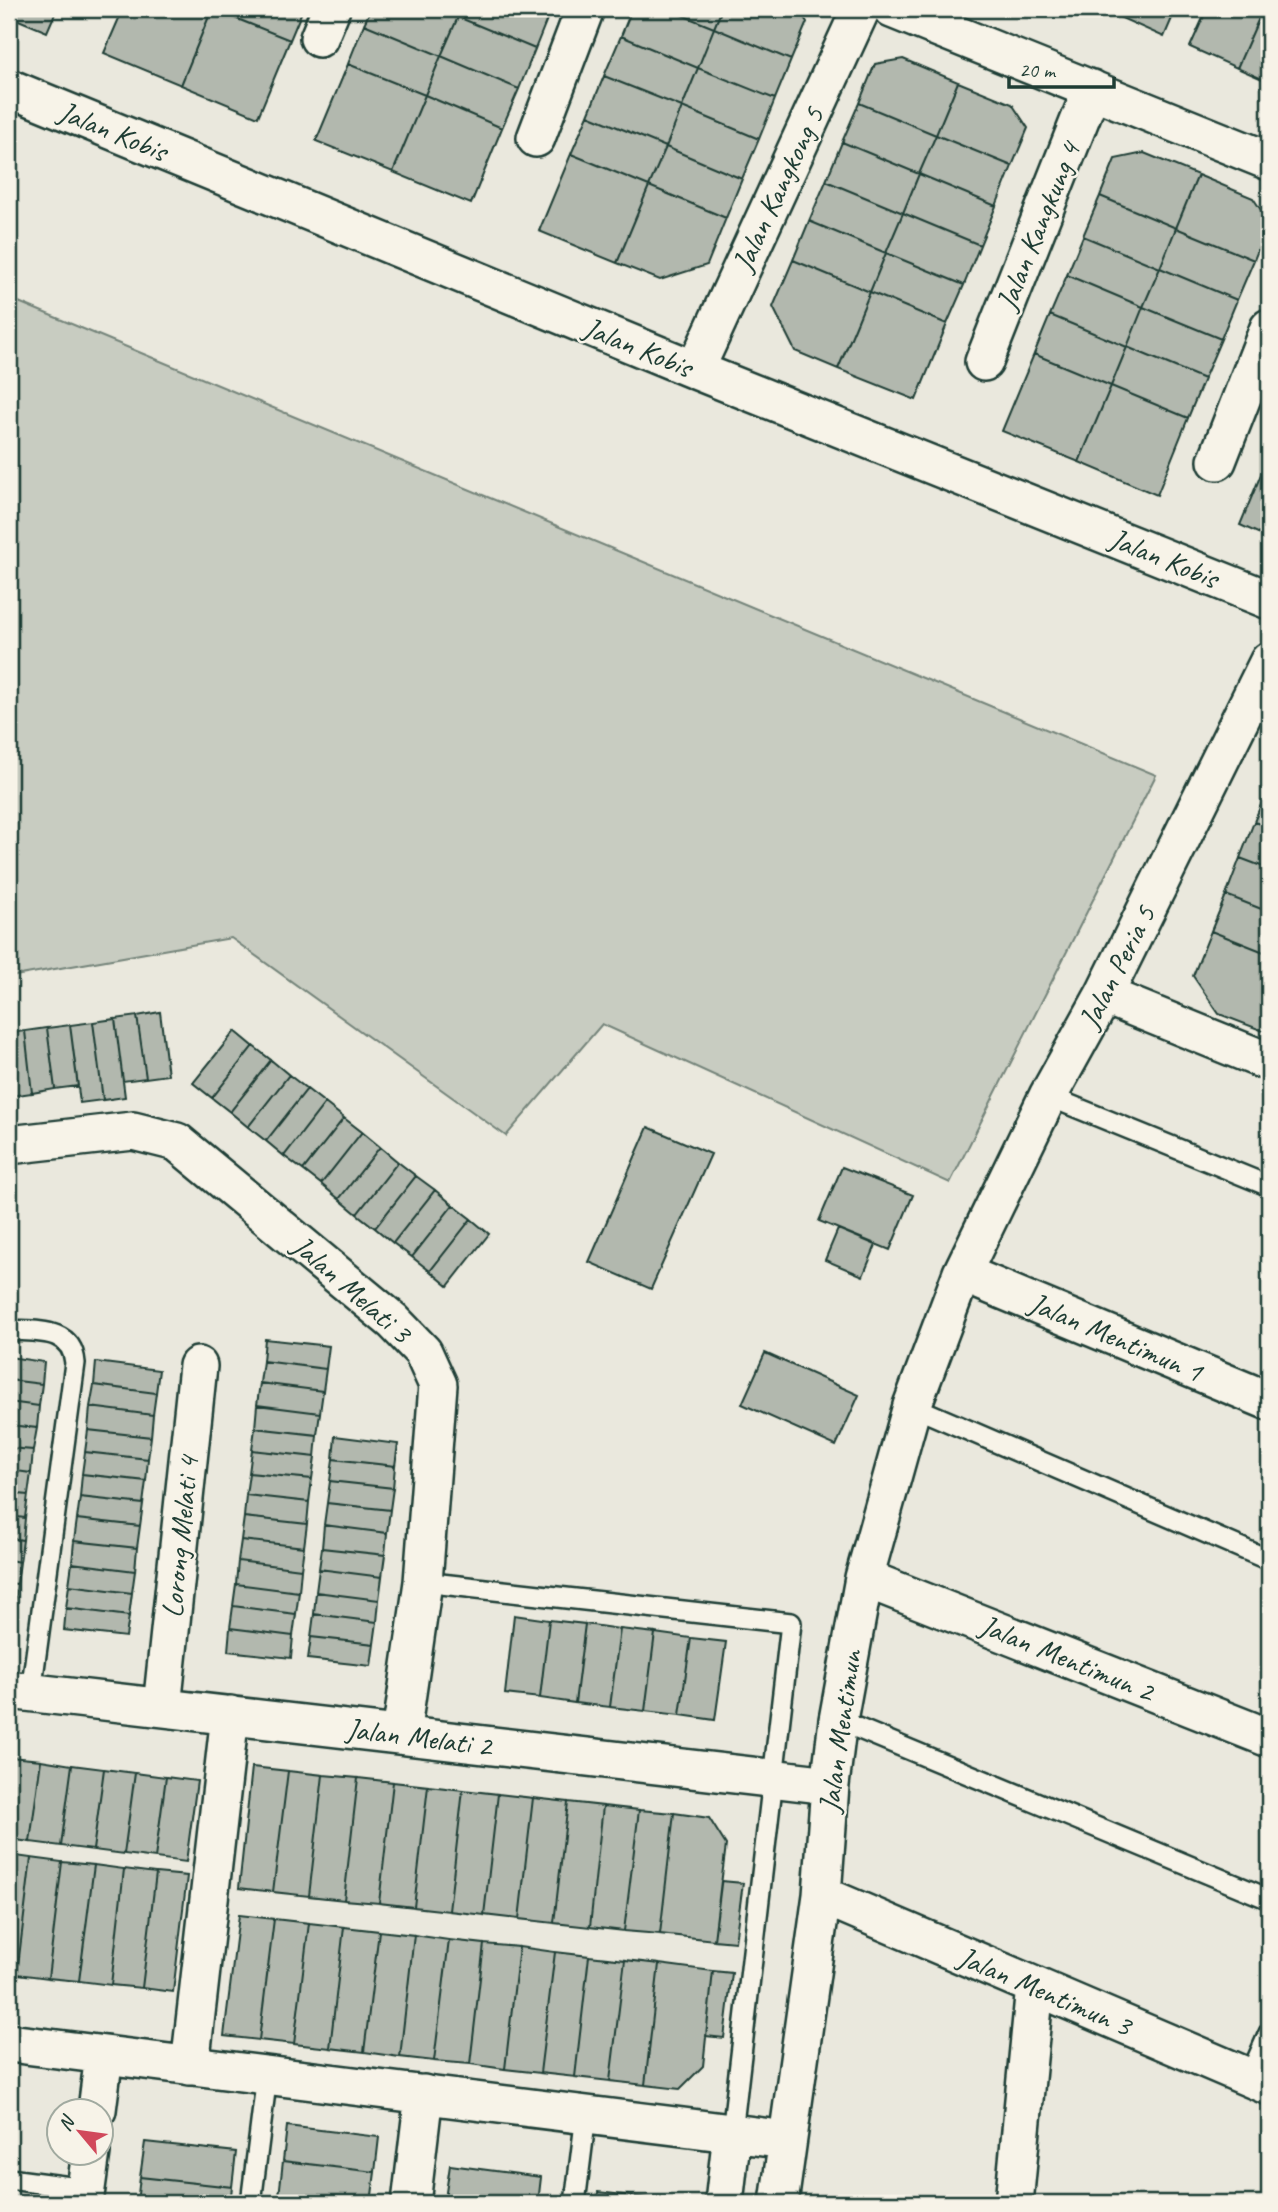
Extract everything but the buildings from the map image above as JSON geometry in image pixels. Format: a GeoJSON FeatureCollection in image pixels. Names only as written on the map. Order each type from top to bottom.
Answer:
{"type":"FeatureCollection","features":[{"type":"Feature","properties":{"kind":"street"},"geometry":{"type":"LineString","coordinates":[[536,138],[585,9]]}},
{"type":"Feature","properties":{"kind":"street","name":"Jalan Kangkong 5"},"geometry":{"type":"LineString","coordinates":[[695,370],[861,9]]}},
{"type":"Feature","properties":{"kind":"street"},"geometry":{"type":"LineString","coordinates":[[892,9],[1269,161]]}},
{"type":"Feature","properties":{"kind":"street","name":"Jalan Kobis"},"geometry":{"type":"LineString","coordinates":[[9,88],[695,370],[1269,600]]}},
{"type":"Feature","properties":{"kind":"street","name":"Jalan Kangkung 4"},"geometry":{"type":"LineString","coordinates":[[984,362],[1092,89]]}},
{"type":"Feature","properties":{"kind":"street"},"geometry":{"type":"LineString","coordinates":[[1217,461],[1269,328]]}},
{"type":"Feature","properties":{"kind":"street","name":"Jalan Peria 5"},"geometry":{"type":"LineString","coordinates":[[962,1273],[1048,1096],[1104,995],[1269,661]]}},
{"type":"Feature","properties":{"kind":"street"},"geometry":{"type":"LineString","coordinates":[[1104,995],[1269,1062]]}},
{"type":"Feature","properties":{"kind":"street","name":"Jalan Melati 3"},"geometry":{"type":"LineString","coordinates":[[9,1145],[133,1131],[177,1142],[393,1321],[423,1352],[438,1385],[423,1582],[401,1735]]}},
{"type":"Feature","properties":{"kind":"street","name":"Jalan Mentimun 1"},"geometry":{"type":"LineString","coordinates":[[962,1273],[1269,1401]]}},
{"type":"Feature","properties":{"kind":"street","name":"Jalan Mentimun"},"geometry":{"type":"LineString","coordinates":[[779,2203],[822,1895],[838,1720],[864,1578],[912,1406],[962,1273]]}},
{"type":"Feature","properties":{"kind":"street","name":"Lorong Melati 4"},"geometry":{"type":"LineString","coordinates":[[162,1707],[198,1366]]}},
{"type":"Feature","properties":{"kind":"street","name":"Jalan Mentimun 2"},"geometry":{"type":"LineString","coordinates":[[864,1578],[1269,1738]]}},
{"type":"Feature","properties":{"kind":"street","name":"Jalan Melati 2"},"geometry":{"type":"LineString","coordinates":[[20,1691],[830,1785]]}},
{"type":"Feature","properties":{"kind":"street"},"geometry":{"type":"LineString","coordinates":[[190,2066],[230,1715]]}},
{"type":"Feature","properties":{"kind":"street","name":"Jalan Mentimun 3"},"geometry":{"type":"LineString","coordinates":[[822,1895],[1259,2082]]}},
{"type":"Feature","properties":{"kind":"street"},"geometry":{"type":"LineString","coordinates":[[1014,2203],[1035,1986]]}},
{"type":"Feature","properties":{"kind":"street"},"geometry":{"type":"LineString","coordinates":[[9,2043],[787,2140]]}},
{"type":"Feature","properties":{"kind":"street"},"geometry":{"type":"LineString","coordinates":[[99,2096],[104,2055]]}},
{"type":"Feature","properties":{"kind":"street"},"geometry":{"type":"LineString","coordinates":[[411,2203],[424,2094]]}},
{"type":"Feature","properties":{"kind":"street"},"geometry":{"type":"LineString","coordinates":[[724,2203],[732,2133]]}},
{"type":"Feature","properties":{"kind":"street"},"geometry":{"type":"LineString","coordinates":[[85,2196],[89,2166]]}},
{"type":"Feature","properties":{"kind":"lane"},"geometry":{"type":"LineString","coordinates":[[1048,1096],[1269,1185]]}},
{"type":"Feature","properties":{"kind":"lane"},"geometry":{"type":"LineString","coordinates":[[9,1330],[61,1336],[74,1352],[75,1363],[20,1691]]}},
{"type":"Feature","properties":{"kind":"lane"},"geometry":{"type":"LineString","coordinates":[[912,1406],[1269,1560]]}},
{"type":"Feature","properties":{"kind":"lane"},"geometry":{"type":"LineString","coordinates":[[423,1582],[791,1623],[732,2133]]}},
{"type":"Feature","properties":{"kind":"lane"},"geometry":{"type":"LineString","coordinates":[[838,1720],[1269,1899]]}},
{"type":"Feature","properties":{"kind":"lane"},"geometry":{"type":"LineString","coordinates":[[1259,2082],[1269,2033]]}},
{"type":"Feature","properties":{"kind":"lane"},"geometry":{"type":"LineString","coordinates":[[251,2203],[267,2075]]}},
{"type":"Feature","properties":{"kind":"lane"},"geometry":{"type":"LineString","coordinates":[[575,2203],[586,2115]]}},
{"type":"Feature","properties":{"kind":"lane"},"geometry":{"type":"LineString","coordinates":[[9,2179],[85,2196]]}},
{"type":"Feature","properties":{"kind":"shaded area"},"geometry":{"type":"Polygon","coordinates":[[[9,298],[1156,775],[950,1183],[602,1024],[506,1136],[231,938],[9,977],[9,298]]]}}]}
